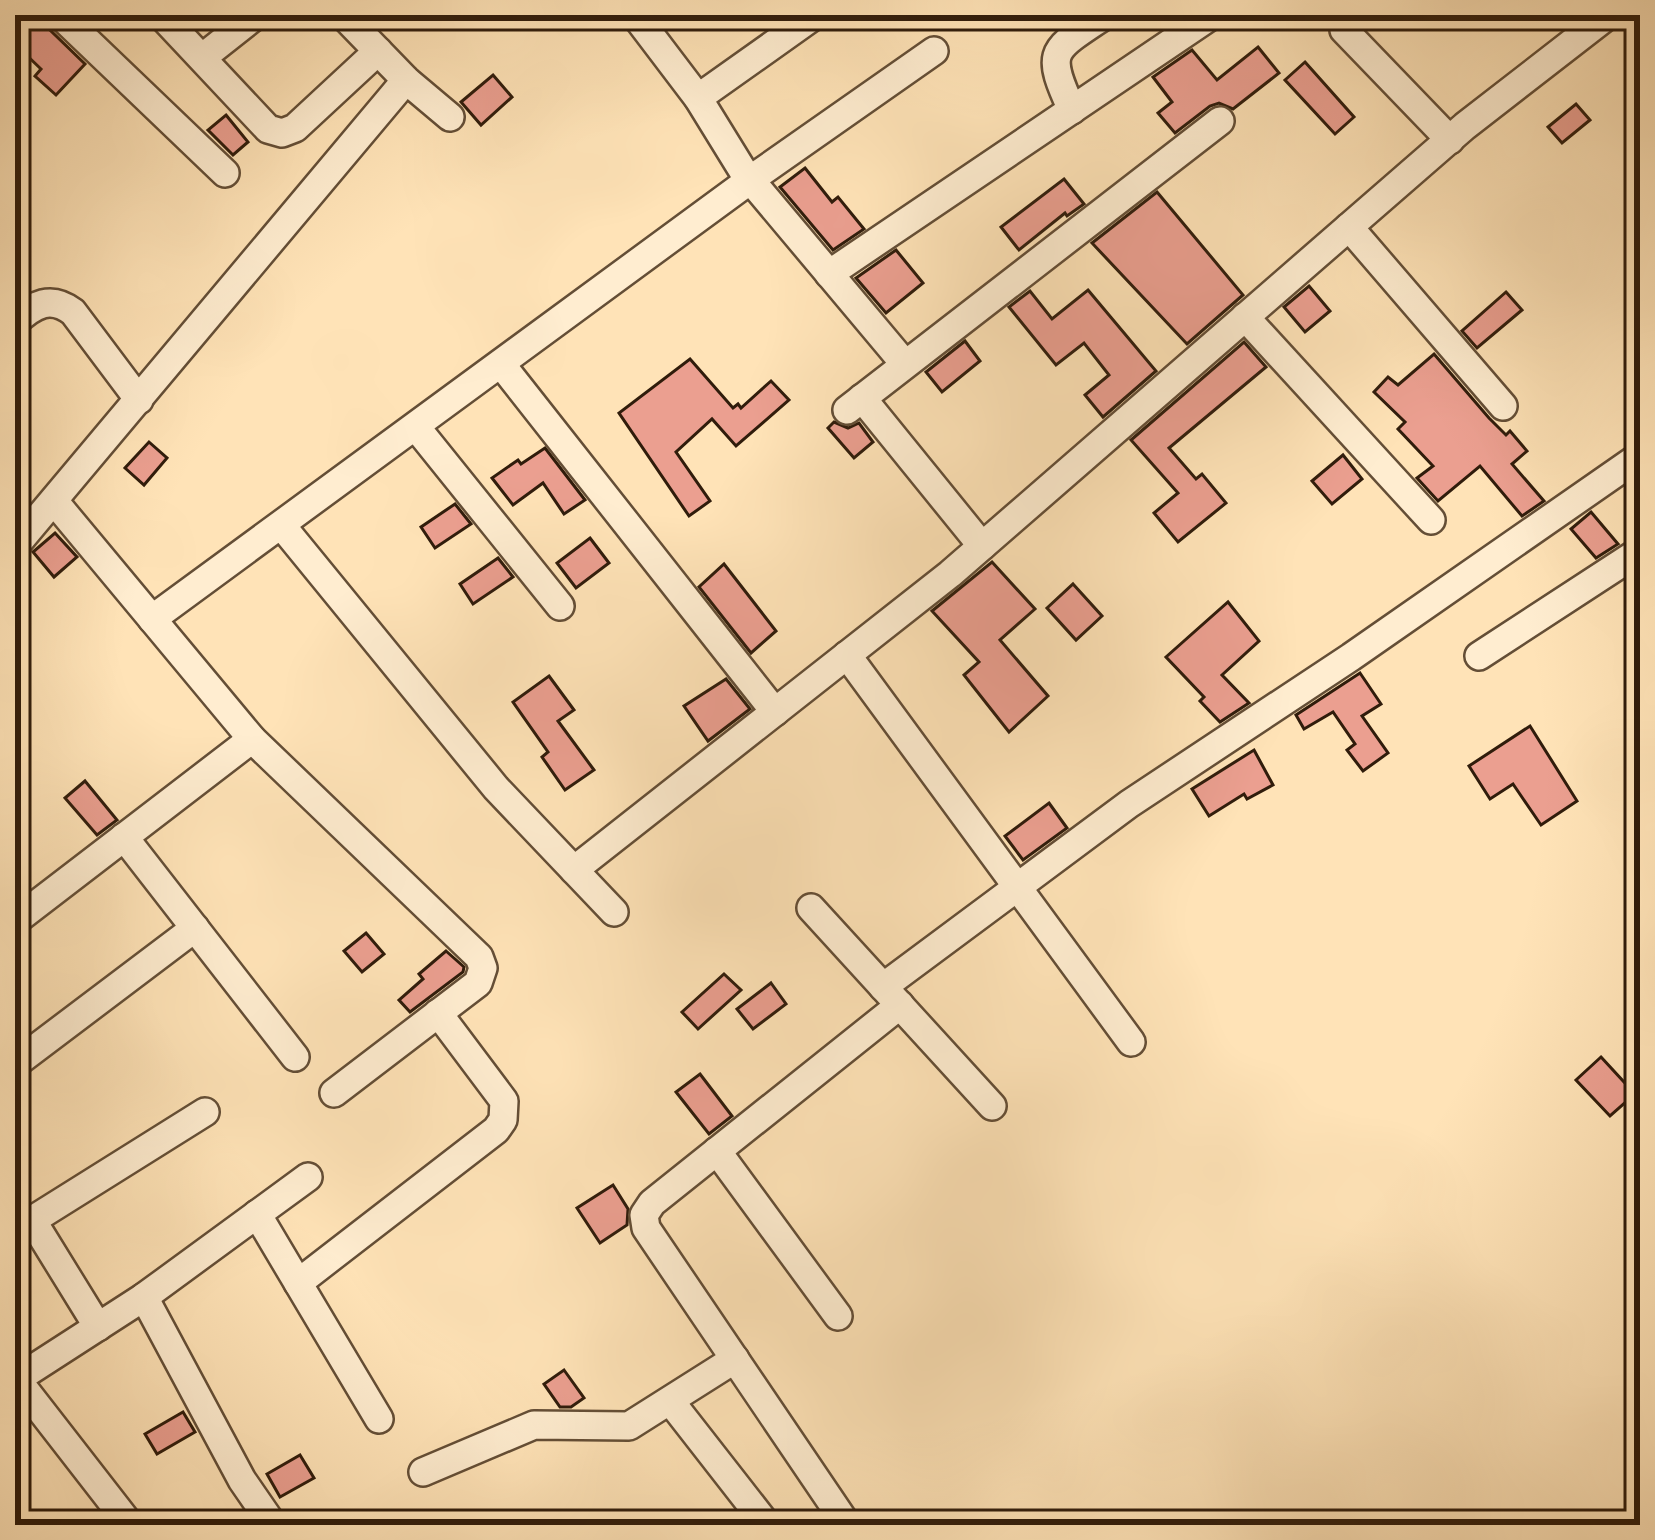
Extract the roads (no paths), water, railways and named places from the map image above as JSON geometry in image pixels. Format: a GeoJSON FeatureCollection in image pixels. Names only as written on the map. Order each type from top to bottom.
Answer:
{"type":"FeatureCollection","features":[{"type":"Feature","properties":{"kind":"street"},"geometry":{"type":"LineString","coordinates":[[60,15],[225,173]]}},
{"type":"Feature","properties":{"kind":"street"},"geometry":{"type":"LineString","coordinates":[[161,15],[268,129],[282,133],[295,128],[378,51]]}},
{"type":"Feature","properties":{"kind":"street"},"geometry":{"type":"LineString","coordinates":[[203,57],[256,15]]}},
{"type":"Feature","properties":{"kind":"street"},"geometry":{"type":"LineString","coordinates":[[343,15],[450,117]]}},
{"type":"Feature","properties":{"kind":"street"},"geometry":{"type":"LineString","coordinates":[[635,15],[698,98],[750,180],[904,363]]}},
{"type":"Feature","properties":{"kind":"street"},"geometry":{"type":"LineString","coordinates":[[698,98],[815,15]]}},
{"type":"Feature","properties":{"kind":"street"},"geometry":{"type":"LineString","coordinates":[[1072,110],[1053,70],[1056,54],[1106,15]]}},
{"type":"Feature","properties":{"kind":"street"},"geometry":{"type":"LineString","coordinates":[[829,274],[1212,15]]}},
{"type":"Feature","properties":{"kind":"street"},"geometry":{"type":"LineString","coordinates":[[574,870],[982,546],[1450,140],[1607,15]]}},
{"type":"Feature","properties":{"kind":"street"},"geometry":{"type":"LineString","coordinates":[[1344,30],[1450,140]]}},
{"type":"Feature","properties":{"kind":"street"},"geometry":{"type":"LineString","coordinates":[[152,619],[750,180],[934,51]]}},
{"type":"Feature","properties":{"kind":"street"},"geometry":{"type":"LineString","coordinates":[[15,546],[406,80]]}},
{"type":"Feature","properties":{"kind":"street"},"geometry":{"type":"LineString","coordinates":[[982,546],[854,404],[1220,121]]}},
{"type":"Feature","properties":{"kind":"street"},"geometry":{"type":"LineString","coordinates":[[1349,227],[1503,406]]}},
{"type":"Feature","properties":{"kind":"street"},"geometry":{"type":"LineString","coordinates":[[15,322],[28,310],[49,301],[60,302],[73,312],[139,400]]}},
{"type":"Feature","properties":{"kind":"street"},"geometry":{"type":"LineString","coordinates":[[1245,317],[1431,520]]}},
{"type":"Feature","properties":{"kind":"street"},"geometry":{"type":"LineString","coordinates":[[501,364],[775,712]]}},
{"type":"Feature","properties":{"kind":"street"},"geometry":{"type":"LineString","coordinates":[[416,427],[560,606]]}},
{"type":"Feature","properties":{"kind":"street"},"geometry":{"type":"LineString","coordinates":[[843,1519],[646,1228],[644,1215],[652,1203],[1017,888],[1129,804],[1640,456]]}},
{"type":"Feature","properties":{"kind":"street"},"geometry":{"type":"LineString","coordinates":[[54,501],[252,739],[479,957],[483,968],[478,983],[334,1094]]}},
{"type":"Feature","properties":{"kind":"street"},"geometry":{"type":"LineString","coordinates":[[282,526],[496,788],[614,912]]}},
{"type":"Feature","properties":{"kind":"street"},"geometry":{"type":"LineString","coordinates":[[1478,656],[1640,551]]}},
{"type":"Feature","properties":{"kind":"street"},"geometry":{"type":"LineString","coordinates":[[847,655],[1131,1042]]}},
{"type":"Feature","properties":{"kind":"street"},"geometry":{"type":"LineString","coordinates":[[15,921],[252,739]]}},
{"type":"Feature","properties":{"kind":"street"},"geometry":{"type":"LineString","coordinates":[[124,837],[295,1058]]}},
{"type":"Feature","properties":{"kind":"street"},"geometry":{"type":"LineString","coordinates":[[811,908],[992,1106]]}},
{"type":"Feature","properties":{"kind":"street"},"geometry":{"type":"LineString","coordinates":[[15,1064],[194,928]]}},
{"type":"Feature","properties":{"kind":"street"},"geometry":{"type":"LineString","coordinates":[[298,1283],[503,1120],[504,1101],[438,1013]]}},
{"type":"Feature","properties":{"kind":"street"},"geometry":{"type":"LineString","coordinates":[[98,1327],[24,1226],[205,1112]]}},
{"type":"Feature","properties":{"kind":"street"},"geometry":{"type":"LineString","coordinates":[[717,1151],[838,1316]]}},
{"type":"Feature","properties":{"kind":"street"},"geometry":{"type":"LineString","coordinates":[[130,1525],[16,1378],[144,1297],[308,1177]]}},
{"type":"Feature","properties":{"kind":"street"},"geometry":{"type":"LineString","coordinates":[[257,1214],[380,1419]]}},
{"type":"Feature","properties":{"kind":"street"},"geometry":{"type":"LineString","coordinates":[[144,1297],[242,1480],[273,1525]]}},
{"type":"Feature","properties":{"kind":"street"},"geometry":{"type":"LineString","coordinates":[[423,1472],[534,1425],[629,1426],[735,1358]]}},
{"type":"Feature","properties":{"kind":"street"},"geometry":{"type":"LineString","coordinates":[[671,1402],[762,1523]]}}]}
